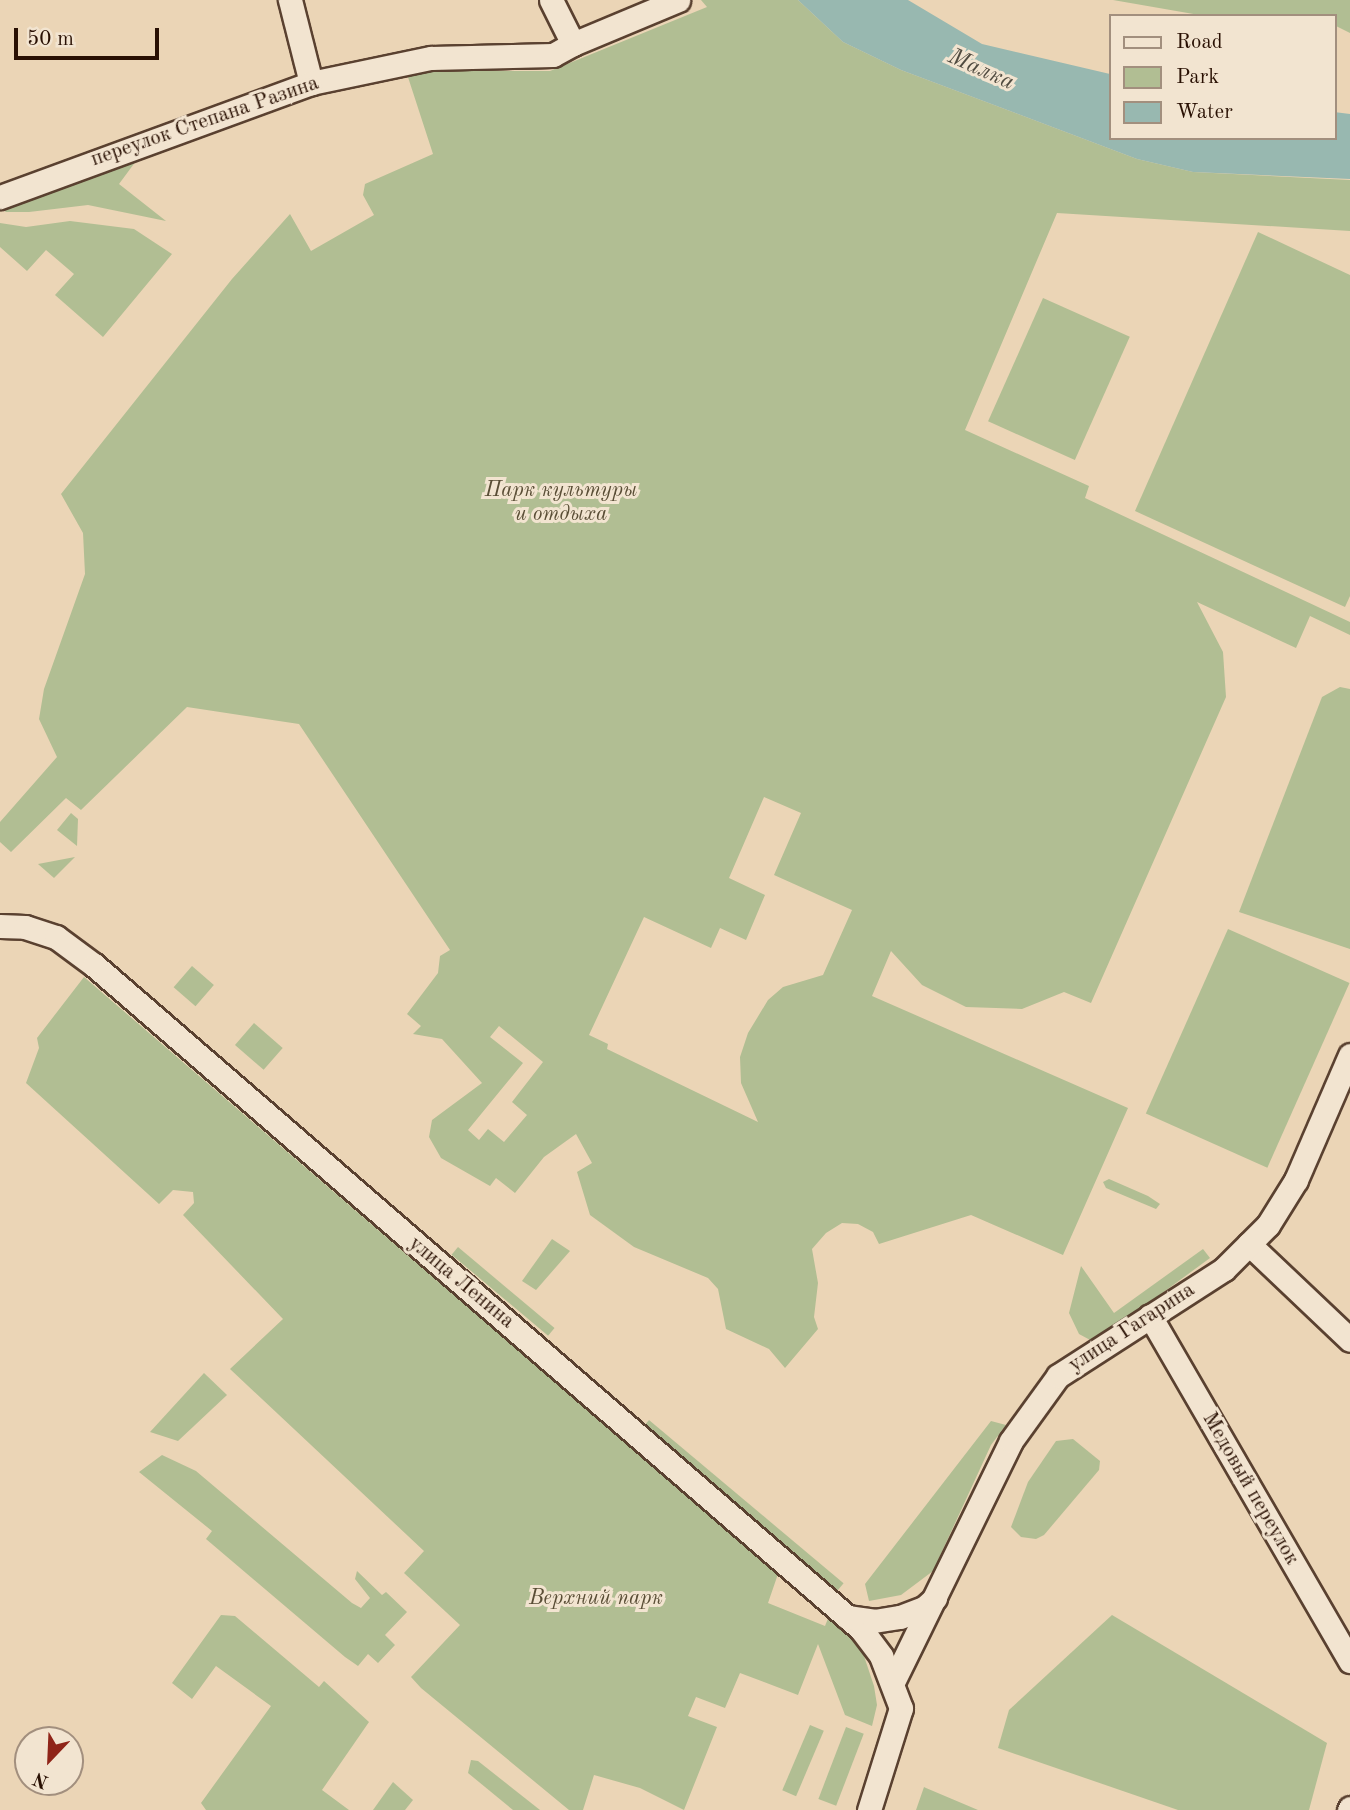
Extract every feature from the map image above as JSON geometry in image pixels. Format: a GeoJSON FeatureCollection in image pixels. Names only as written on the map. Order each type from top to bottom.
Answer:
{"type":"FeatureCollection","features":[{"type":"Feature","properties":{"kind":"street"},"geometry":{"type":"LineString","coordinates":[[290,0],[310,83]]}},
{"type":"Feature","properties":{"kind":"street"},"geometry":{"type":"LineString","coordinates":[[551,0],[573,44]]}},
{"type":"Feature","properties":{"kind":"street","name":"переулок Степана Разина"},"geometry":{"type":"LineString","coordinates":[[0,197],[310,83],[431,58],[553,55],[678,0]]}},
{"type":"Feature","properties":{"kind":"street","name":"улица Ленина"},"geometry":{"type":"LineString","coordinates":[[0,926],[25,927],[56,937],[94,965],[848,1618],[872,1642],[893,1682]]}},
{"type":"Feature","properties":{"kind":"street","name":"улица Гагарина"},"geometry":{"type":"LineString","coordinates":[[893,1682],[1011,1441],[1058,1376],[1224,1269],[1268,1225],[1296,1180],[1350,1055]]}},
{"type":"Feature","properties":{"kind":"street"},"geometry":{"type":"LineString","coordinates":[[1249,1244],[1350,1340]]}},
{"type":"Feature","properties":{"kind":"street","name":"Медовый переулок"},"geometry":{"type":"LineString","coordinates":[[1150,1317],[1350,1661]]}},
{"type":"Feature","properties":{"kind":"street"},"geometry":{"type":"LineString","coordinates":[[848,1618],[874,1621],[900,1617],[924,1608],[937,1596]]}},
{"type":"Feature","properties":{"kind":"street"},"geometry":{"type":"LineString","coordinates":[[869,1810],[901,1717],[893,1682]]}},
{"type":"Feature","properties":{"kind":"green space","name":"Парк культуры и отдыха"},"geometry":{"type":"Polygon","coordinates":[[[701,0],[798,0],[843,42],[901,70],[1137,159],[1193,172],[1350,180],[1350,231],[1057,213],[965,430],[1089,486],[1085,498],[1350,622],[1350,635],[1310,616],[1296,648],[1197,602],[1223,652],[1226,697],[1091,1003],[1064,992],[1022,1009],[966,1007],[922,985],[891,951],[872,996],[1128,1108],[1063,1255],[971,1215],[879,1244],[873,1232],[858,1224],[842,1223],[826,1233],[812,1249],[818,1283],[814,1317],[818,1329],[785,1368],[769,1349],[726,1329],[718,1289],[708,1278],[634,1247],[590,1215],[577,1172],[592,1163],[576,1134],[544,1157],[515,1193],[496,1178],[490,1186],[441,1158],[429,1137],[432,1120],[482,1083],[442,1039],[413,1034],[421,1026],[407,1014],[438,973],[440,956],[450,950],[299,724],[187,707],[81,810],[66,798],[11,852],[0,842],[0,822],[57,757],[39,719],[44,689],[85,574],[83,533],[61,494],[232,279],[290,214],[311,251],[374,215],[363,195],[365,184],[433,154],[406,71],[550,71],[707,7],[701,0]],[[764,797],[729,878],[765,895],[746,940],[720,928],[711,948],[644,917],[589,1035],[608,1044],[607,1049],[758,1122],[741,1083],[740,1057],[748,1033],[768,1000],[783,987],[823,975],[852,910],[774,875],[801,813],[764,797]],[[499,1026],[490,1037],[523,1063],[468,1130],[479,1140],[488,1129],[504,1142],[527,1115],[512,1102],[543,1062],[499,1026]]]}},
{"type":"Feature","properties":{"kind":"green space"},"geometry":{"type":"Polygon","coordinates":[[[1113,0],[1350,0],[1350,33],[1336,26],[1336,14],[1194,14],[1113,0]]]}},
{"type":"Feature","properties":{"kind":"green space"},"geometry":{"type":"Polygon","coordinates":[[[139,157],[119,184],[166,221],[88,205],[29,212],[6,212],[0,207],[139,157]]]}},
{"type":"Feature","properties":{"kind":"green space"},"geometry":{"type":"Polygon","coordinates":[[[70,221],[134,229],[172,254],[103,337],[55,295],[74,274],[46,250],[27,271],[0,247],[0,223],[26,227],[70,221]]]}},
{"type":"Feature","properties":{"kind":"green space"},"geometry":{"type":"Polygon","coordinates":[[[1258,232],[1350,275],[1350,596],[1345,607],[1135,511],[1258,232]]]}},
{"type":"Feature","properties":{"kind":"green space"},"geometry":{"type":"Polygon","coordinates":[[[1043,298],[1130,337],[1075,460],[988,421],[1043,298]]]}},
{"type":"Feature","properties":{"kind":"green space"},"geometry":{"type":"Polygon","coordinates":[[[1340,687],[1350,689],[1350,949],[1239,912],[1322,697],[1340,687]]]}},
{"type":"Feature","properties":{"kind":"green space"},"geometry":{"type":"Polygon","coordinates":[[[71,813],[78,819],[77,846],[57,830],[71,813]]]}},
{"type":"Feature","properties":{"kind":"green space"},"geometry":{"type":"Polygon","coordinates":[[[75,857],[54,878],[38,864],[75,857]]]}},
{"type":"Feature","properties":{"kind":"green space"},"geometry":{"type":"Polygon","coordinates":[[[1228,929],[1350,983],[1267,1168],[1146,1114],[1228,929]]]}},
{"type":"Feature","properties":{"kind":"green space"},"geometry":{"type":"Polygon","coordinates":[[[192,966],[214,985],[196,1006],[174,987],[192,966]]]}},
{"type":"Feature","properties":{"kind":"green space","name":"Верхний парк"},"geometry":{"type":"Polygon","coordinates":[[[84,977],[778,1574],[768,1603],[825,1626],[829,1616],[859,1641],[874,1686],[877,1705],[872,1726],[845,1715],[818,1644],[798,1695],[740,1673],[725,1708],[696,1697],[688,1716],[717,1727],[684,1810],[640,1788],[594,1775],[583,1810],[569,1810],[421,1688],[411,1677],[460,1625],[404,1573],[424,1551],[230,1369],[283,1319],[183,1215],[194,1203],[193,1192],[173,1190],[159,1204],[26,1083],[39,1048],[37,1038],[84,977]]]}},
{"type":"Feature","properties":{"kind":"green space"},"geometry":{"type":"Polygon","coordinates":[[[254,1023],[283,1048],[264,1070],[235,1045],[254,1023]]]}},
{"type":"Feature","properties":{"kind":"green space"},"geometry":{"type":"Polygon","coordinates":[[[1109,1179],[1160,1204],[1156,1209],[1106,1188],[1103,1182],[1109,1179]]]}},
{"type":"Feature","properties":{"kind":"green space"},"geometry":{"type":"Polygon","coordinates":[[[552,1239],[570,1251],[536,1290],[522,1281],[552,1239]]]}},
{"type":"Feature","properties":{"kind":"green space"},"geometry":{"type":"Polygon","coordinates":[[[458,1247],[555,1328],[548,1336],[452,1255],[458,1247]]]}},
{"type":"Feature","properties":{"kind":"green space"},"geometry":{"type":"Polygon","coordinates":[[[1203,1249],[1210,1258],[1105,1335],[1092,1341],[1079,1334],[1069,1313],[1081,1266],[1114,1313],[1203,1249]]]}},
{"type":"Feature","properties":{"kind":"green space"},"geometry":{"type":"Polygon","coordinates":[[[204,1373],[227,1395],[178,1441],[150,1432],[204,1373]]]}},
{"type":"Feature","properties":{"kind":"green space"},"geometry":{"type":"Polygon","coordinates":[[[649,1420],[844,1583],[837,1592],[642,1428],[649,1420]]]}},
{"type":"Feature","properties":{"kind":"green space"},"geometry":{"type":"Polygon","coordinates":[[[991,1421],[1006,1425],[991,1445],[933,1571],[901,1595],[869,1601],[865,1584],[991,1421]]]}},
{"type":"Feature","properties":{"kind":"green space"},"geometry":{"type":"Polygon","coordinates":[[[1073,1439],[1100,1461],[1099,1470],[1044,1535],[1036,1539],[1021,1537],[1011,1527],[1028,1482],[1056,1441],[1073,1439]]]}},
{"type":"Feature","properties":{"kind":"green space"},"geometry":{"type":"Polygon","coordinates":[[[162,1455],[196,1471],[352,1603],[361,1608],[370,1598],[355,1579],[357,1571],[382,1595],[386,1592],[407,1612],[385,1635],[395,1645],[378,1663],[368,1654],[358,1666],[345,1657],[206,1539],[212,1531],[139,1472],[162,1455]]]}},
{"type":"Feature","properties":{"kind":"green space"},"geometry":{"type":"Polygon","coordinates":[[[221,1615],[235,1616],[319,1687],[324,1681],[369,1722],[322,1790],[349,1810],[206,1810],[201,1803],[271,1706],[216,1666],[192,1699],[172,1683],[221,1615]]]}},
{"type":"Feature","properties":{"kind":"green space"},"geometry":{"type":"Polygon","coordinates":[[[1112,1615],[1327,1743],[1309,1810],[1178,1810],[998,1748],[1009,1710],[1112,1615]]]}},
{"type":"Feature","properties":{"kind":"green space"},"geometry":{"type":"Polygon","coordinates":[[[810,1725],[824,1731],[796,1796],[782,1790],[810,1725]]]}},
{"type":"Feature","properties":{"kind":"green space"},"geometry":{"type":"Polygon","coordinates":[[[846,1727],[864,1734],[836,1806],[818,1799],[846,1727]]]}},
{"type":"Feature","properties":{"kind":"green space"},"geometry":{"type":"Polygon","coordinates":[[[471,1760],[478,1761],[540,1810],[513,1810],[468,1773],[471,1760]]]}},
{"type":"Feature","properties":{"kind":"green space"},"geometry":{"type":"Polygon","coordinates":[[[393,1782],[413,1800],[405,1810],[373,1810],[393,1782]]]}},
{"type":"Feature","properties":{"kind":"green space"},"geometry":{"type":"Polygon","coordinates":[[[924,1787],[926,1788],[978,1810],[916,1810],[924,1787]]]}},
{"type":"Feature","properties":{"kind":"water","name":"Малка"},"geometry":{"type":"Polygon","coordinates":[[[798,0],[908,0],[982,44],[1108,74],[1108,140],[1336,140],[1336,112],[1350,114],[1350,179],[1193,172],[1137,159],[901,70],[843,42],[798,0]]]}}]}
